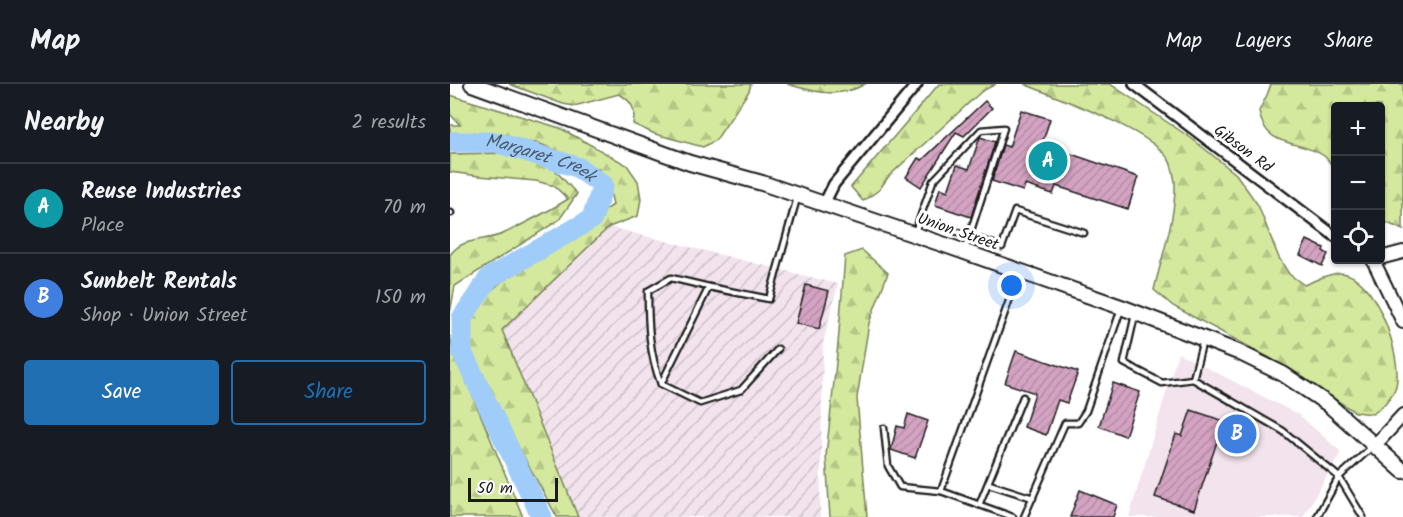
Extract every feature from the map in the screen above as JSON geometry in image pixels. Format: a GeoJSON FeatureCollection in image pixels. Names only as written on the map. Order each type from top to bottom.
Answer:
{"type":"FeatureCollection","features":[{"type":"Feature","properties":{"kind":"main road","name":"Union Street"},"geometry":{"type":"LineString","coordinates":[[472,84],[690,163],[798,195],[964,251],[1238,352],[1282,374],[1328,404],[1403,471]]}},
{"type":"Feature","properties":{"kind":"street"},"geometry":{"type":"LineString","coordinates":[[824,204],[834,184],[917,84]]}},
{"type":"Feature","properties":{"kind":"street","name":"Gibson Rd"},"geometry":{"type":"LineString","coordinates":[[1134,84],[1331,234]]}},
{"type":"Feature","properties":{"kind":"street"},"geometry":{"type":"LineString","coordinates":[[1385,257],[1403,252]]}},
{"type":"Feature","properties":{"kind":"street"},"geometry":{"type":"LineString","coordinates":[[1376,264],[1403,322]]}},
{"type":"Feature","properties":{"kind":"street"},"geometry":{"type":"LineString","coordinates":[[1375,444],[1403,415]]}},
{"type":"Feature","properties":{"kind":"lane"},"geometry":{"type":"LineString","coordinates":[[914,234],[933,181],[981,130],[1004,128],[964,251]]}},
{"type":"Feature","properties":{"kind":"lane"},"geometry":{"type":"LineString","coordinates":[[778,349],[741,390],[700,403],[661,384],[654,366],[648,327],[648,291],[671,278],[769,299],[798,195]]}},
{"type":"Feature","properties":{"kind":"lane"},"geometry":{"type":"LineString","coordinates":[[996,263],[1015,211],[1084,232]]}},
{"type":"Feature","properties":{"kind":"lane"},"geometry":{"type":"LineString","coordinates":[[920,219],[1002,247]]}},
{"type":"Feature","properties":{"kind":"lane"},"geometry":{"type":"LineString","coordinates":[[941,491],[1020,271]]}},
{"type":"Feature","properties":{"kind":"lane"},"geometry":{"type":"LineString","coordinates":[[661,384],[709,287]]}},
{"type":"Feature","properties":{"kind":"lane"},"geometry":{"type":"LineString","coordinates":[[1024,517],[1065,423],[1078,423],[1086,411],[1121,307]]}},
{"type":"Feature","properties":{"kind":"lane"},"geometry":{"type":"LineString","coordinates":[[1136,313],[1124,363],[1162,383],[1192,380],[1283,431],[1339,477],[1363,517]]}},
{"type":"Feature","properties":{"kind":"lane"},"geometry":{"type":"LineString","coordinates":[[1192,380],[1203,340]]}},
{"type":"Feature","properties":{"kind":"lane"},"geometry":{"type":"LineString","coordinates":[[979,505],[1023,397]]}},
{"type":"Feature","properties":{"kind":"lane"},"geometry":{"type":"LineString","coordinates":[[884,428],[888,466],[900,487],[941,491],[1013,517]]}},
{"type":"Feature","properties":{"kind":"lane"},"geometry":{"type":"LineString","coordinates":[[1317,517],[1339,477],[1375,444]]}},
{"type":"Feature","properties":{"kind":"lane"},"geometry":{"type":"LineString","coordinates":[[989,484],[1033,498]]}},
{"type":"Feature","properties":{"kind":"shaded area"},"geometry":{"type":"Polygon","coordinates":[[[609,227],[838,284],[823,343],[820,517],[578,517],[502,330],[609,227]]]}},
{"type":"Feature","properties":{"kind":"shaded area"},"geometry":{"type":"Polygon","coordinates":[[[1178,353],[1299,415],[1341,452],[1303,517],[1129,517],[1178,353]]]}},
{"type":"Feature","properties":{"kind":"green space"},"geometry":{"type":"Polygon","coordinates":[[[509,84],[751,84],[749,91],[716,140],[703,147],[655,134],[633,124],[632,106],[619,94],[574,106],[509,84]]]}},
{"type":"Feature","properties":{"kind":"green space"},"geometry":{"type":"Polygon","coordinates":[[[787,84],[865,84],[855,89],[826,93],[787,84]]]}},
{"type":"Feature","properties":{"kind":"green space"},"geometry":{"type":"Polygon","coordinates":[[[939,84],[996,84],[982,91],[889,176],[879,190],[863,201],[851,187],[939,84]]]}},
{"type":"Feature","properties":{"kind":"green space"},"geometry":{"type":"Polygon","coordinates":[[[1024,84],[1110,84],[1191,138],[1236,174],[1258,205],[1279,258],[1289,274],[1304,285],[1335,273],[1353,277],[1375,301],[1391,338],[1395,356],[1396,386],[1387,402],[1373,414],[1355,412],[1268,357],[1173,306],[1154,290],[1168,236],[1175,196],[1175,182],[1169,160],[1144,137],[1124,126],[1024,84]]]}},
{"type":"Feature","properties":{"kind":"green space"},"geometry":{"type":"Polygon","coordinates":[[[1271,84],[1403,84],[1403,230],[1385,222],[1385,102],[1331,102],[1331,164],[1324,156],[1315,151],[1285,142],[1268,132],[1259,111],[1271,84]]]}},
{"type":"Feature","properties":{"kind":"green space"},"geometry":{"type":"Polygon","coordinates":[[[450,95],[560,128],[627,165],[638,181],[641,199],[638,216],[609,227],[502,330],[578,517],[557,517],[474,360],[469,335],[476,310],[493,289],[541,253],[613,205],[609,186],[599,169],[538,143],[450,137],[450,125],[460,125],[450,114],[450,95]]]}},
{"type":"Feature","properties":{"kind":"green space"},"geometry":{"type":"Polygon","coordinates":[[[500,153],[519,156],[554,169],[577,194],[559,220],[455,286],[450,313],[450,255],[455,249],[468,242],[505,233],[568,199],[554,186],[536,181],[450,172],[450,154],[500,153]]]}},
{"type":"Feature","properties":{"kind":"green space"},"geometry":{"type":"Polygon","coordinates":[[[862,250],[888,273],[869,323],[857,398],[867,517],[830,517],[826,456],[845,256],[862,250]]]}},
{"type":"Feature","properties":{"kind":"green space"},"geometry":{"type":"Polygon","coordinates":[[[450,336],[452,346],[523,517],[450,517],[450,336]]]}},
{"type":"Feature","properties":{"kind":"building"},"geometry":{"type":"Polygon","coordinates":[[[985,101],[992,108],[964,136],[956,132],[921,187],[906,177],[918,158],[922,160],[985,101]]]}},
{"type":"Feature","properties":{"kind":"building"},"geometry":{"type":"Polygon","coordinates":[[[1021,110],[1050,119],[1042,144],[1138,177],[1128,209],[1056,186],[1053,194],[1025,185],[1023,191],[992,181],[1003,145],[1009,147],[1021,110]]]}},
{"type":"Feature","properties":{"kind":"building"},"geometry":{"type":"Polygon","coordinates":[[[980,137],[995,142],[971,217],[935,205],[940,188],[948,191],[957,165],[969,169],[980,137]]]}},
{"type":"Feature","properties":{"kind":"building"},"geometry":{"type":"Polygon","coordinates":[[[1307,240],[1324,248],[1323,251],[1328,254],[1322,266],[1300,255],[1307,240]]]}},
{"type":"Feature","properties":{"kind":"building"},"geometry":{"type":"Polygon","coordinates":[[[806,285],[829,291],[819,329],[796,323],[806,285]]]}},
{"type":"Feature","properties":{"kind":"building"},"geometry":{"type":"Polygon","coordinates":[[[1016,351],[1078,372],[1067,403],[1058,400],[1046,435],[1024,427],[1035,393],[1005,383],[1016,351]]]}},
{"type":"Feature","properties":{"kind":"building"},"geometry":{"type":"Polygon","coordinates":[[[1113,383],[1140,392],[1125,436],[1099,426],[1113,383]]]}},
{"type":"Feature","properties":{"kind":"building"},"geometry":{"type":"Polygon","coordinates":[[[1191,410],[1224,421],[1194,510],[1155,497],[1176,434],[1182,436],[1191,410]]]}},
{"type":"Feature","properties":{"kind":"building"},"geometry":{"type":"Polygon","coordinates":[[[908,414],[928,421],[915,458],[891,450],[897,426],[904,428],[908,414]]]}},
{"type":"Feature","properties":{"kind":"building"},"geometry":{"type":"Polygon","coordinates":[[[1080,490],[1117,505],[1113,517],[1070,517],[1080,490]]]}},
{"type":"Feature","properties":{"kind":"waterway","name":"Margaret Creek"},"geometry":{"type":"LineString","coordinates":[[450,142],[495,142],[577,167],[603,185],[592,219],[489,278],[462,318],[462,352],[542,517]]}},
{"type":"Feature","properties":{"kind":"place","name":"Reuse Industries"},"geometry":{"type":"Point","coordinates":[1048,161]}},
{"type":"Feature","properties":{"kind":"place","name":"Sunbelt Rentals"},"geometry":{"type":"Point","coordinates":[1237,434]}}]}
